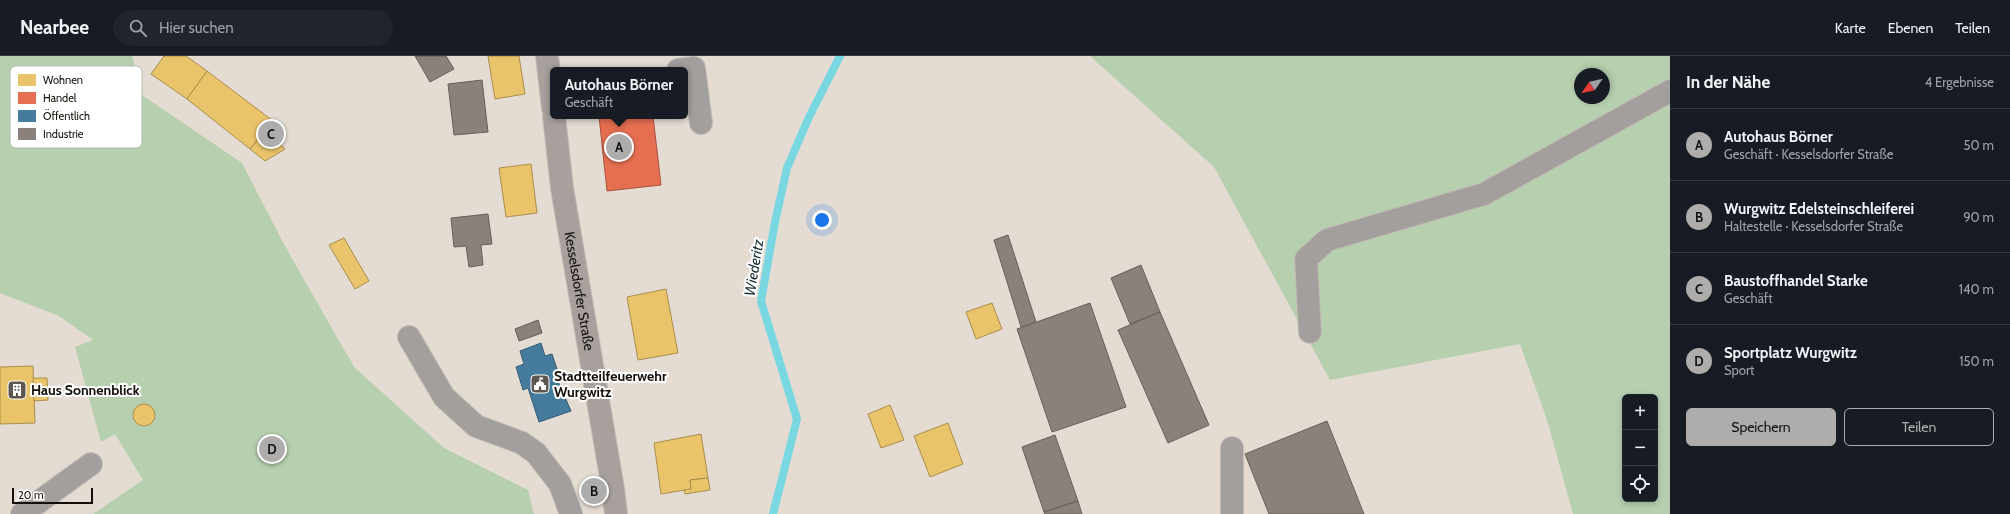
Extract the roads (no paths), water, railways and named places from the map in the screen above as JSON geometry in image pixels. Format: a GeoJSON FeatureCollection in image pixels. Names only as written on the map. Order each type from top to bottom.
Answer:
{"type":"FeatureCollection","features":[{"type":"Feature","properties":{"kind":"main road"},"geometry":{"type":"LineString","coordinates":[[547,56],[550,79]]}},
{"type":"Feature","properties":{"kind":"main road","name":"Kesselsdorfer Straße"},"geometry":{"type":"LineString","coordinates":[[554,119],[562,188],[616,514]]}},
{"type":"Feature","properties":{"kind":"lane"},"geometry":{"type":"LineString","coordinates":[[688,69],[694,68],[701,123]]}},
{"type":"Feature","properties":{"kind":"lane"},"geometry":{"type":"LineString","coordinates":[[1310,332],[1306,259],[1328,240],[1484,194],[1670,91]]}},
{"type":"Feature","properties":{"kind":"lane"},"geometry":{"type":"LineString","coordinates":[[409,337],[444,397],[476,426],[522,443],[536,453],[560,484],[570,514]]}},
{"type":"Feature","properties":{"kind":"lane"},"geometry":{"type":"LineString","coordinates":[[1232,448],[1232,514]]}},
{"type":"Feature","properties":{"kind":"lane"},"geometry":{"type":"LineString","coordinates":[[22,514],[91,464]]}},
{"type":"Feature","properties":{"kind":"waterway","name":"Wiederitz"},"geometry":{"type":"LineString","coordinates":[[773,514],[797,419],[761,301],[775,222],[787,168],[809,117],[840,56]]}},
{"type":"Feature","properties":{"kind":"place","name":"Baustoffhandel Starke"},"geometry":{"type":"Point","coordinates":[271,134]}},
{"type":"Feature","properties":{"kind":"place","name":"Autohaus Börner"},"geometry":{"type":"Point","coordinates":[619,147]}},
{"type":"Feature","properties":{"kind":"place","name":"Stadtteilfeuerwehr Wurgwitz"},"geometry":{"type":"Point","coordinates":[540,384]}},
{"type":"Feature","properties":{"kind":"place","name":"Haus Sonnenblick"},"geometry":{"type":"Point","coordinates":[17,390]}},
{"type":"Feature","properties":{"kind":"place","name":"Sportplatz Wurgwitz"},"geometry":{"type":"Point","coordinates":[272,449]}},
{"type":"Feature","properties":{"kind":"place","name":"Wurgwitz Edelsteinschleiferei"},"geometry":{"type":"Point","coordinates":[594,491]}}]}
